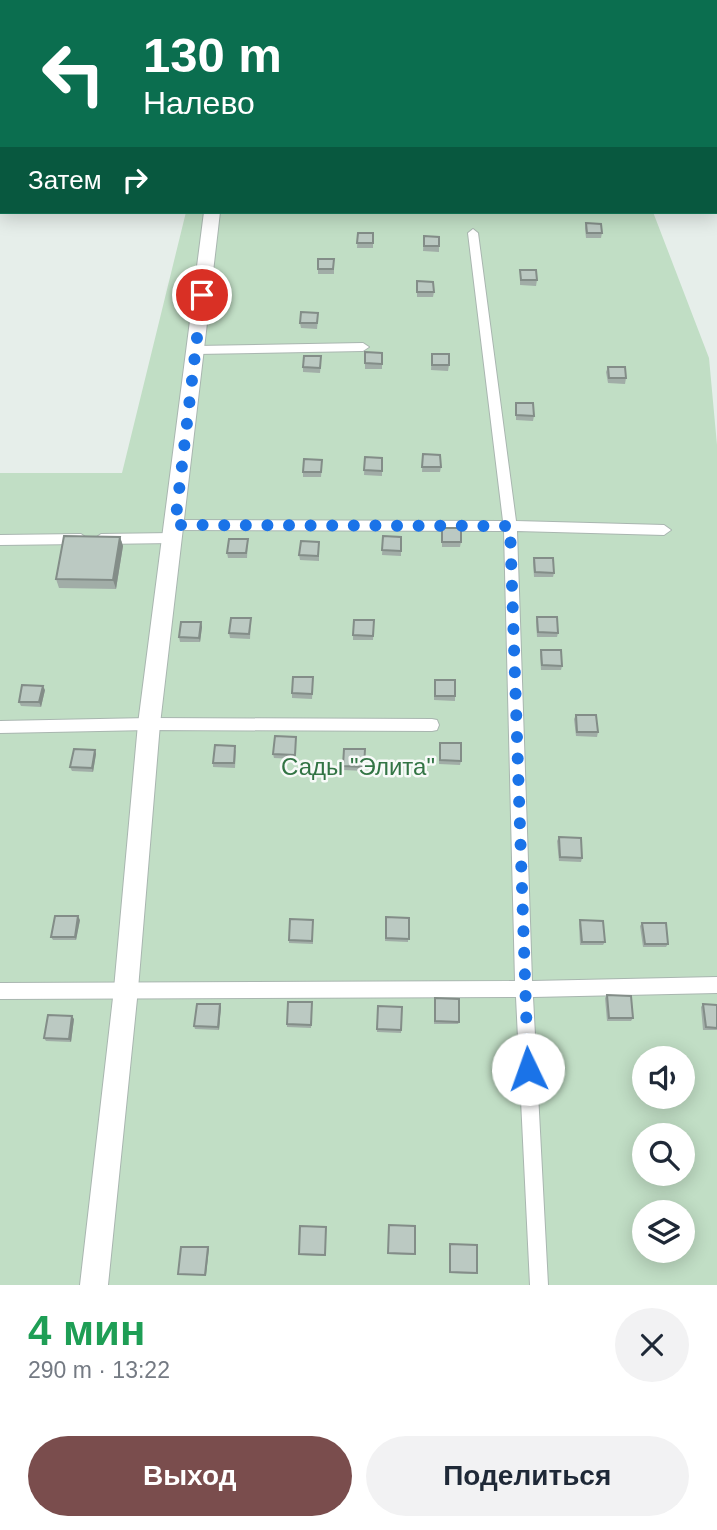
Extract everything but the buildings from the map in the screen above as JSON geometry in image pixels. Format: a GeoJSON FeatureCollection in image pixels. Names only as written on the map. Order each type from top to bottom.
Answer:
{"type":"FeatureCollection","features":[{"type":"Feature","properties":{"kind":"street"},"geometry":{"type":"LineString","coordinates":[[94,1285],[126,989],[149,724],[212,214]]}},
{"type":"Feature","properties":{"kind":"lane"},"geometry":{"type":"LineString","coordinates":[[473,233],[510,526],[524,989],[539,1285]]}},
{"type":"Feature","properties":{"kind":"lane"},"geometry":{"type":"LineString","coordinates":[[195,350],[363,347]]}},
{"type":"Feature","properties":{"kind":"lane"},"geometry":{"type":"LineString","coordinates":[[0,540],[174,531],[510,526],[664,530]]}},
{"type":"Feature","properties":{"kind":"lane"},"geometry":{"type":"LineString","coordinates":[[0,727],[149,724],[432,725]]}},
{"type":"Feature","properties":{"kind":"lane"},"geometry":{"type":"LineString","coordinates":[[0,991],[524,989],[717,985]]}},
{"type":"Feature","properties":{"kind":"green space","name":"Сады \"Элита\""},"geometry":{"type":"Polygon","coordinates":[[[186,214],[654,214],[709,358],[717,445],[717,1285],[0,1285],[0,473],[122,473],[186,214]]]}},
{"type":"Feature","properties":{"kind":"route"},"geometry":{"type":"LineString","coordinates":[[202,295],[175,525],[510,526],[528,1069]]}}]}
